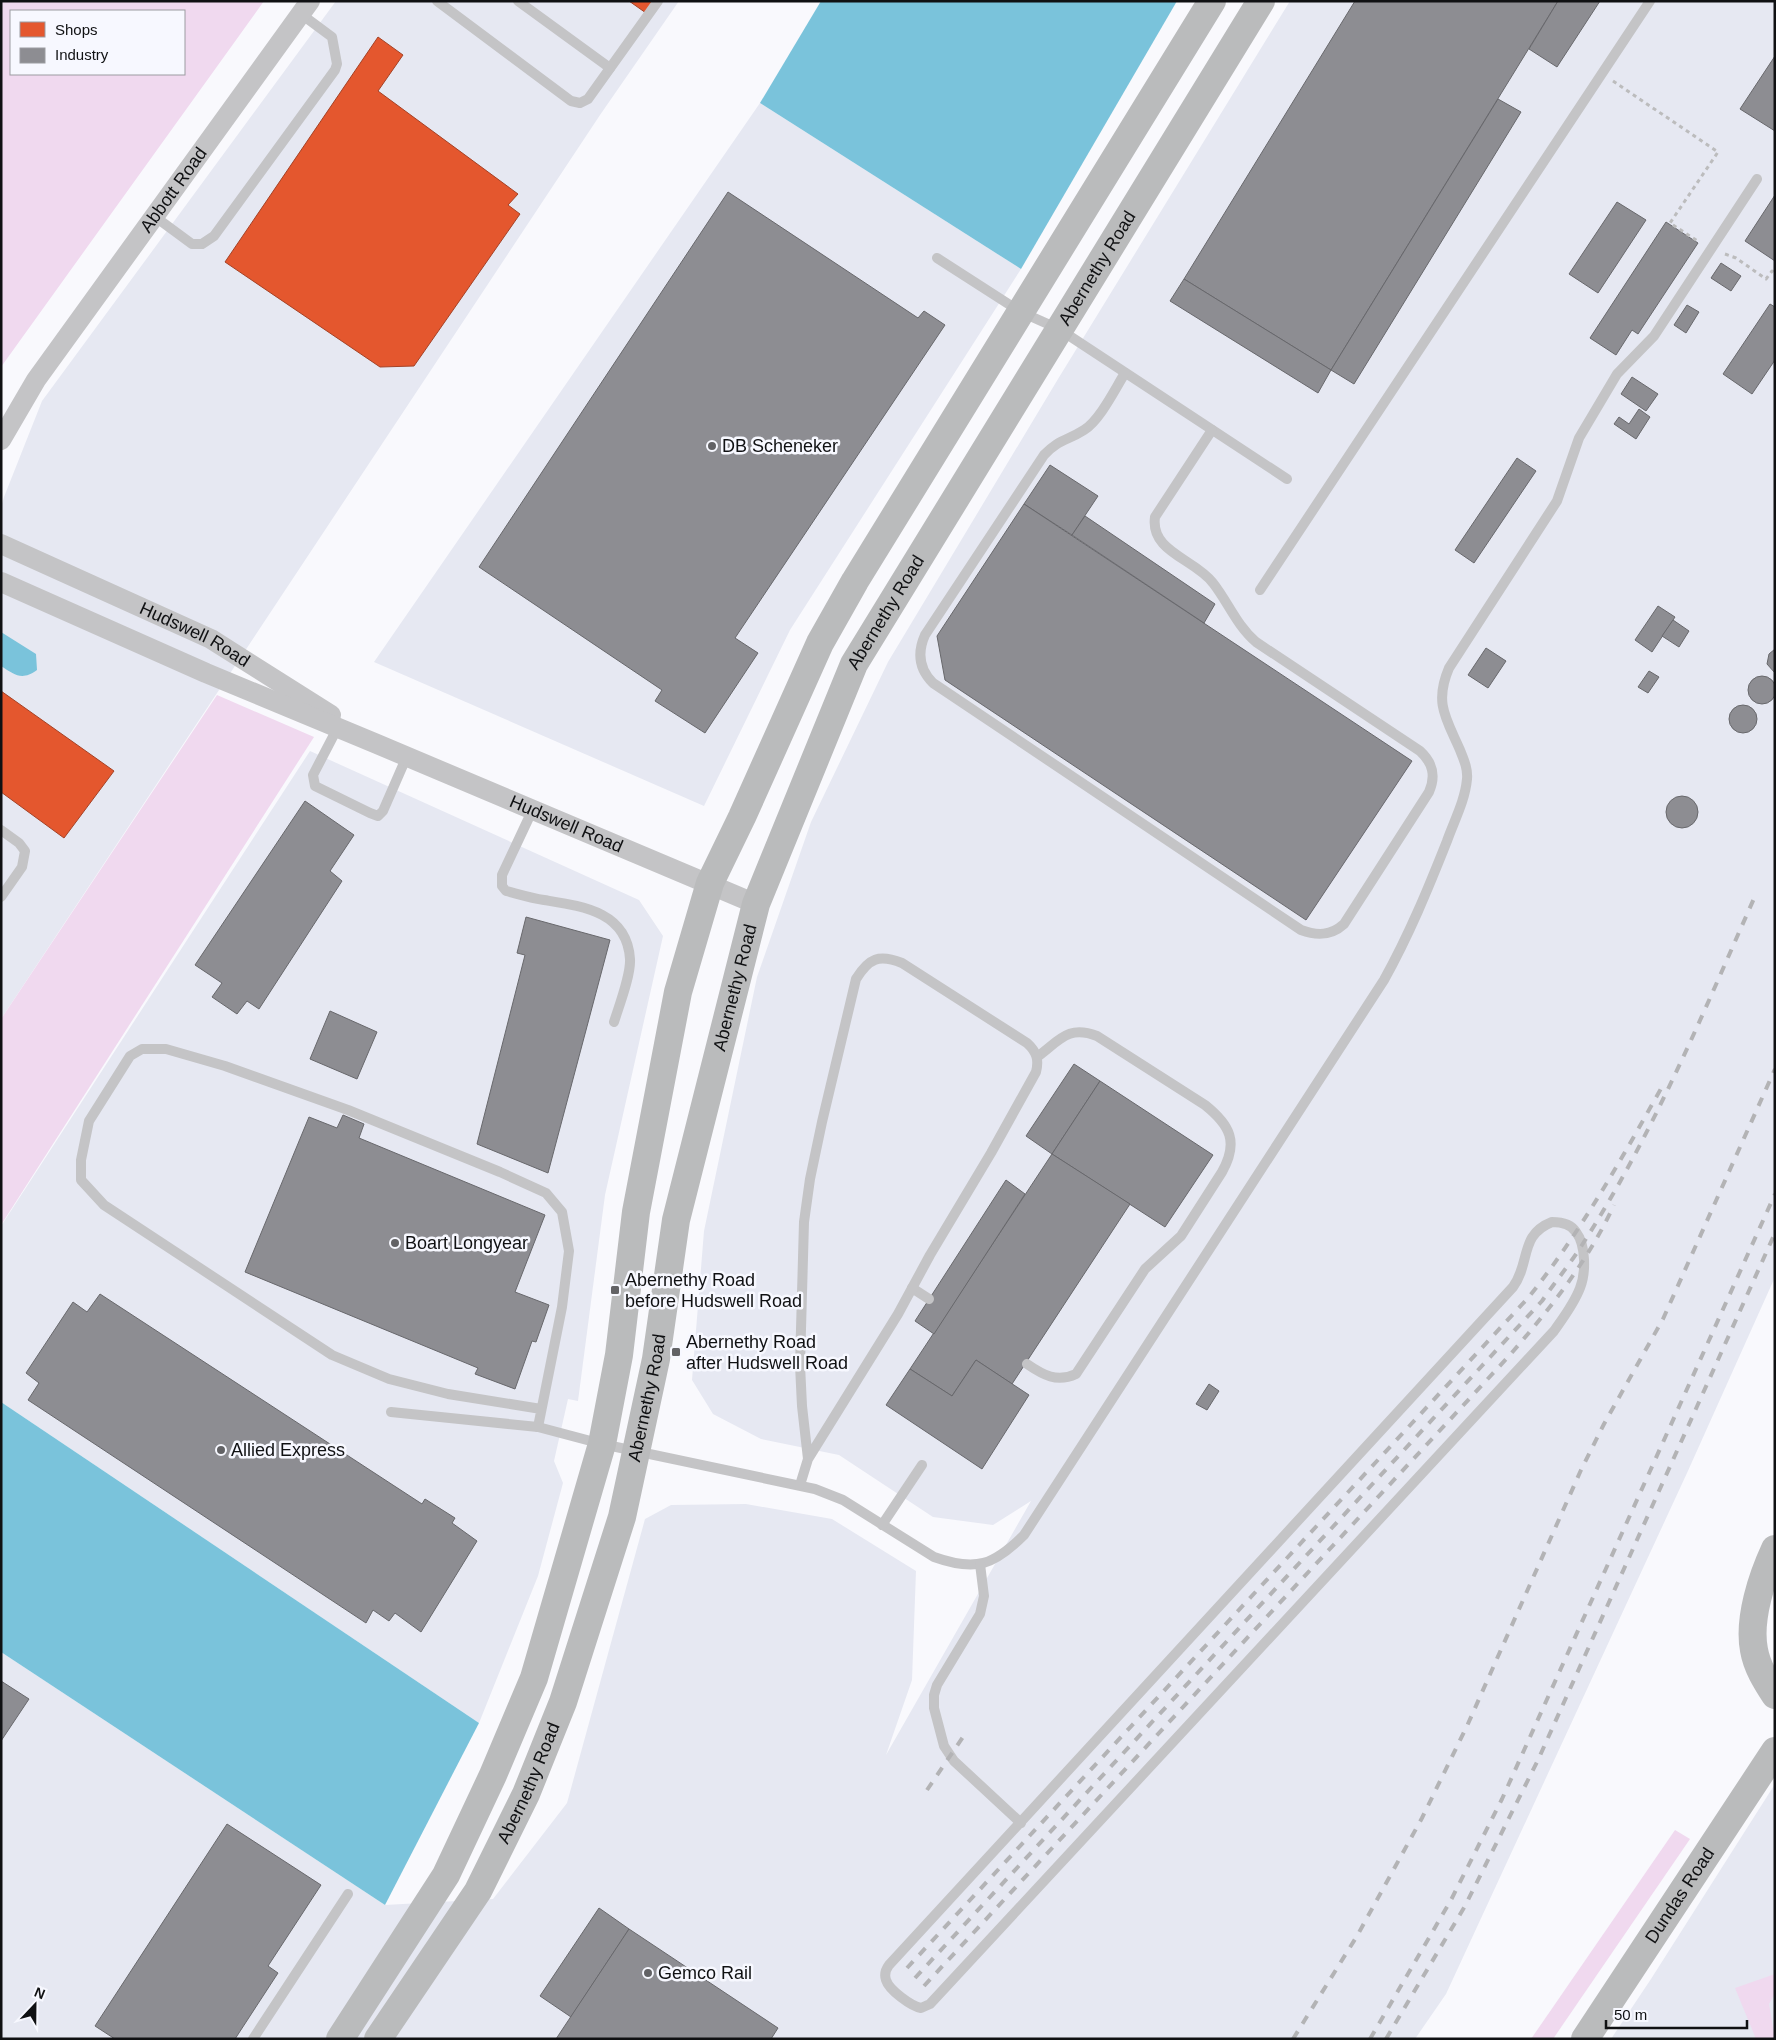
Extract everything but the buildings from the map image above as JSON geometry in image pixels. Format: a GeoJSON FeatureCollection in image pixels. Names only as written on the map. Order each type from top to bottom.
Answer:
{"type":"FeatureCollection","features":[{"type":"Feature","properties":{"kind":"main road","name":"Abernethy Road"},"geometry":{"type":"LineString","coordinates":[[340,2039],[446,1874],[493,1776],[534,1678],[602,1444],[619,1355],[636,1212],[676,1002],[710,884],[820,642],[855,581],[1212,1]]}},
{"type":"Feature","properties":{"kind":"main road","name":"Abernethy Road"},"geometry":{"type":"LineString","coordinates":[[378,2039],[478,1891],[526,1794],[563,1702],[622,1517],[638,1451],[656,1359],[676,1220],[756,904],[854,664],[1261,1]]}},
{"type":"Feature","properties":{"kind":"main road"},"geometry":{"type":"LineString","coordinates":[[1775,1549],[1768,1564],[1754,1615],[1754,1650],[1763,1676],[1775,1695]]}},
{"type":"Feature","properties":{"kind":"main road","name":"Dundas Road"},"geometry":{"type":"LineString","coordinates":[[1585,2039],[1775,1751]]}},
{"type":"Feature","properties":{"kind":"main road"},"geometry":{"type":"LineString","coordinates":[[446,1874],[478,1891]]}},
{"type":"Feature","properties":{"kind":"street","name":"Abbott Road"},"geometry":{"type":"LineString","coordinates":[[1,440],[36,380],[305,8]]}},
{"type":"Feature","properties":{"kind":"street","name":"Abbott Road"},"geometry":{"type":"LineString","coordinates":[[1,413],[36,380]]}},
{"type":"Feature","properties":{"kind":"street","name":"Hudswell Road"},"geometry":{"type":"LineString","coordinates":[[1,544],[210,639],[377,744]]}},
{"type":"Feature","properties":{"kind":"street","name":"Hudswell Road"},"geometry":{"type":"LineString","coordinates":[[1,582],[206,673],[756,904]]}},
{"type":"Feature","properties":{"kind":"lane"},"geometry":{"type":"LineString","coordinates":[[437,1],[572,101],[580,103],[588,99],[658,1]]}},
{"type":"Feature","properties":{"kind":"lane"},"geometry":{"type":"LineString","coordinates":[[518,1],[610,68]]}},
{"type":"Feature","properties":{"kind":"lane"},"geometry":{"type":"LineString","coordinates":[[1260,590],[1650,1]]}},
{"type":"Feature","properties":{"kind":"lane"},"geometry":{"type":"LineString","coordinates":[[154,216],[192,244],[202,244],[214,236],[335,70],[337,64],[332,37],[305,8]]}},
{"type":"Feature","properties":{"kind":"lane"},"geometry":{"type":"LineString","coordinates":[[391,1412],[538,1427],[602,1444],[800,1485],[830,1493],[934,1557],[950,1563],[980,1564],[993,1561],[1008,1551],[1024,1535],[1388,972],[1420,909],[1464,792],[1467,770],[1440,700],[1444,678],[1557,501],[1579,438],[1617,374],[1654,336],[1757,179]]}},
{"type":"Feature","properties":{"kind":"lane"},"geometry":{"type":"LineString","coordinates":[[937,258],[1021,312],[1059,329],[1287,479]]}},
{"type":"Feature","properties":{"kind":"lane"},"geometry":{"type":"LineString","coordinates":[[1125,373],[1096,419],[1085,430],[1054,444],[1044,455],[925,635],[919,654],[921,665],[925,675],[933,683],[1301,930],[1320,934],[1330,933],[1344,924],[1430,792],[1434,774],[1427,757],[1420,751],[1256,642],[1242,628],[1208,577],[1159,541],[1154,526],[1155,517],[1212,430]]}},
{"type":"Feature","properties":{"kind":"lane"},"geometry":{"type":"LineString","coordinates":[[338,727],[313,775],[315,786],[370,813],[378,816],[384,811],[407,756]]}},
{"type":"Feature","properties":{"kind":"lane"},"geometry":{"type":"LineString","coordinates":[[533,809],[502,875],[502,886],[506,891],[578,906],[600,913],[617,925],[626,942],[630,960],[614,1022]]}},
{"type":"Feature","properties":{"kind":"lane"},"geometry":{"type":"LineString","coordinates":[[1,830],[19,843],[25,851],[22,868],[3,892]]}},
{"type":"Feature","properties":{"kind":"lane"},"geometry":{"type":"LineString","coordinates":[[800,1485],[808,1459],[898,1314],[991,1153],[1036,1072],[1038,1064],[1033,1048],[1028,1043],[902,963],[891,959],[880,958],[870,962],[863,968],[856,979],[810,1179],[804,1222],[800,1365],[808,1459]]}},
{"type":"Feature","properties":{"kind":"lane"},"geometry":{"type":"LineString","coordinates":[[1027,1364],[1048,1377],[1068,1378],[1076,1374],[1145,1269],[1181,1236],[1228,1162],[1232,1149],[1231,1137],[1226,1126],[1212,1110],[1097,1036],[1075,1031],[1066,1035],[1037,1057]]}},
{"type":"Feature","properties":{"kind":"lane"},"geometry":{"type":"LineString","coordinates":[[538,1427],[562,1307],[569,1251],[562,1212],[546,1193],[348,1110],[216,1064],[166,1049],[142,1049],[130,1056],[89,1121],[81,1160],[81,1180],[104,1205],[332,1355],[398,1381],[448,1394],[541,1409]]}},
{"type":"Feature","properties":{"kind":"lane"},"geometry":{"type":"LineString","coordinates":[[1552,1222],[1564,1223],[1577,1232],[1584,1260],[1581,1287],[1570,1308],[1554,1331],[930,2004],[921,2008],[914,2007],[888,1985],[886,1980],[887,1969],[1021,1822],[1513,1287],[1524,1267],[1528,1243],[1532,1236],[1552,1222]]}},
{"type":"Feature","properties":{"kind":"lane"},"geometry":{"type":"LineString","coordinates":[[912,1288],[929,1299]]}},
{"type":"Feature","properties":{"kind":"lane"},"geometry":{"type":"LineString","coordinates":[[882,1525],[922,1465]]}},
{"type":"Feature","properties":{"kind":"lane"},"geometry":{"type":"LineString","coordinates":[[980,1564],[984,1596],[980,1614],[937,1685],[934,1696],[934,1708],[939,1733],[950,1756],[1021,1822]]}},
{"type":"Feature","properties":{"kind":"lane"},"geometry":{"type":"LineString","coordinates":[[253,2039],[348,1894]]}},
{"type":"Feature","properties":{"kind":"path"},"geometry":{"type":"LineString","coordinates":[[1602,73],[1718,152],[1670,223],[1702,244],[1736,258],[1766,279],[1772,271],[1775,273]]}},
{"type":"Feature","properties":{"kind":"shaded area"},"geometry":{"type":"Polygon","coordinates":[[[1,1],[264,1],[1,367],[1,1]]]}},
{"type":"Feature","properties":{"kind":"shaded area"},"geometry":{"type":"Polygon","coordinates":[[[336,1],[679,1],[600,115],[1,1019],[1,507],[4,497],[42,401],[336,1]]]}},
{"type":"Feature","properties":{"kind":"shaded area"},"geometry":{"type":"Polygon","coordinates":[[[1290,1],[1775,1],[1775,1277],[1687,1473],[1446,1994],[1415,2039],[1,2039],[1,1652],[385,1905],[493,1899],[567,1803],[645,1519],[671,1505],[746,1504],[832,1519],[916,1571],[912,1680],[886,1755],[1031,1501],[993,1525],[933,1517],[839,1455],[761,1439],[713,1414],[692,1380],[704,1231],[757,977],[811,822],[888,662],[1058,379],[1290,1]]]}},
{"type":"Feature","properties":{"kind":"shaded area"},"geometry":{"type":"Polygon","coordinates":[[[760,103],[1021,269],[790,630],[704,806],[374,662],[760,103]]]}},
{"type":"Feature","properties":{"kind":"shaded area"},"geometry":{"type":"Polygon","coordinates":[[[217,695],[314,737],[1,1225],[1,1019],[217,695]]]}},
{"type":"Feature","properties":{"kind":"shaded area"},"geometry":{"type":"Polygon","coordinates":[[[310,751],[639,900],[663,936],[605,1195],[578,1401],[568,1399],[554,1461],[563,1483],[538,1576],[479,1723],[1,1402],[1,1226],[310,751]]]}},
{"type":"Feature","properties":{"kind":"shaded area"},"geometry":{"type":"Polygon","coordinates":[[[1775,1784],[1775,2039],[1611,2039],[1651,1979],[1775,1784]]]}},
{"type":"Feature","properties":{"kind":"shaded area"},"geometry":{"type":"Polygon","coordinates":[[[1675,1830],[1690,1839],[1553,2039],[1531,2039],[1675,1830]]]}},
{"type":"Feature","properties":{"kind":"shaded area"},"geometry":{"type":"Polygon","coordinates":[[[1775,1974],[1775,1993],[1769,2004],[1775,2039],[1756,2039],[1735,1988],[1775,1974]]]}},
{"type":"Feature","properties":{"kind":"water"},"geometry":{"type":"Polygon","coordinates":[[[821,1],[1177,1],[1021,269],[760,103],[821,1]]]}},
{"type":"Feature","properties":{"kind":"water"},"geometry":{"type":"Polygon","coordinates":[[[1,632],[36,654],[37,670],[27,675],[19,676],[1,666],[1,632]]]}},
{"type":"Feature","properties":{"kind":"water"},"geometry":{"type":"Polygon","coordinates":[[[1,1402],[479,1723],[385,1905],[1,1652],[1,1402]]]}},
{"type":"Feature","properties":{"kind":"railway"},"geometry":{"type":"LineString","coordinates":[[915,1978],[1542,1301],[1582,1245],[1632,1160],[1676,1073],[1756,894]]}},
{"type":"Feature","properties":{"kind":"railway"},"geometry":{"type":"LineString","coordinates":[[1293,2039],[1357,1936],[1422,1818],[1467,1726],[1581,1470],[1604,1424],[1663,1319],[1775,1069]]}},
{"type":"Feature","properties":{"kind":"railway"},"geometry":{"type":"LineString","coordinates":[[907,1968],[1528,1298],[1583,1221],[1663,1085]]}},
{"type":"Feature","properties":{"kind":"railway"},"geometry":{"type":"LineString","coordinates":[[1370,2039],[1451,1900],[1502,1799],[1775,1194]]}},
{"type":"Feature","properties":{"kind":"railway"},"geometry":{"type":"LineString","coordinates":[[924,1986],[1509,1356],[1567,1284],[1604,1226],[1614,1205]]}},
{"type":"Feature","properties":{"kind":"railway"},"geometry":{"type":"LineString","coordinates":[[1386,2039],[1465,1906],[1538,1760],[1775,1233]]}},
{"type":"Feature","properties":{"kind":"railway"},"geometry":{"type":"LineString","coordinates":[[927,1790],[967,1731]]}},
{"type":"Feature","properties":{"kind":"place","name":"DB Scheneker"},"geometry":{"type":"Point","coordinates":[712,446]}},
{"type":"Feature","properties":{"kind":"place","name":"Boart Longyear"},"geometry":{"type":"Point","coordinates":[395,1243]}},
{"type":"Feature","properties":{"kind":"place","name":"Abernethy Road before Hudswell Road"},"geometry":{"type":"Point","coordinates":[615,1290]}},
{"type":"Feature","properties":{"kind":"place","name":"Abernethy Road after Hudswell Road"},"geometry":{"type":"Point","coordinates":[676,1352]}},
{"type":"Feature","properties":{"kind":"place","name":"Allied Express"},"geometry":{"type":"Point","coordinates":[221,1450]}},
{"type":"Feature","properties":{"kind":"place","name":"Gemco Rail"},"geometry":{"type":"Point","coordinates":[648,1973]}}]}
